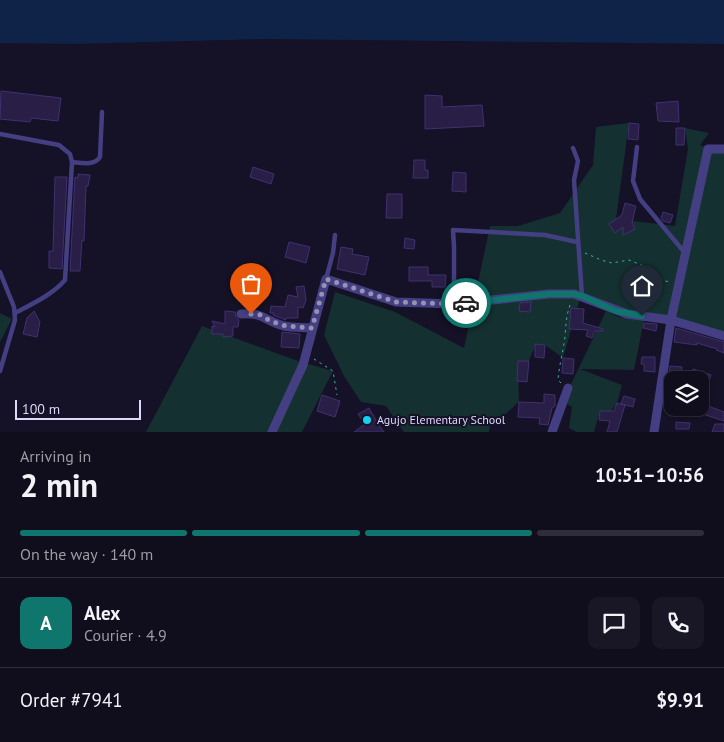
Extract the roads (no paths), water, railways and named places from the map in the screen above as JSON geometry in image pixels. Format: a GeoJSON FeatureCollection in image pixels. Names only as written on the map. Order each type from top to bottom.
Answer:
{"type":"FeatureCollection","features":[{"type":"Feature","properties":{"kind":"street"},"geometry":{"type":"LineString","coordinates":[[654,432],[678,283],[708,149],[724,149]]}},
{"type":"Feature","properties":{"kind":"street"},"geometry":{"type":"LineString","coordinates":[[272,432],[303,365],[326,279],[396,302],[454,304],[549,294],[578,295],[604,307],[627,314],[671,320],[724,336]]}},
{"type":"Feature","properties":{"kind":"street"},"geometry":{"type":"LineString","coordinates":[[241,314],[262,315],[270,321],[286,326],[312,328]]}},
{"type":"Feature","properties":{"kind":"street"},"geometry":{"type":"LineString","coordinates":[[552,432],[568,388]]}},
{"type":"Feature","properties":{"kind":"lane"},"geometry":{"type":"LineString","coordinates":[[72,162],[92,163],[100,157],[102,112]]}},
{"type":"Feature","properties":{"kind":"lane"},"geometry":{"type":"LineString","coordinates":[[0,134],[60,145],[70,154],[72,162],[65,280],[49,294],[15,313]]}},
{"type":"Feature","properties":{"kind":"lane"},"geometry":{"type":"LineString","coordinates":[[637,147],[633,181],[640,199],[686,254]]}},
{"type":"Feature","properties":{"kind":"lane"},"geometry":{"type":"LineString","coordinates":[[572,148],[578,161],[574,180],[578,250],[578,295]]}},
{"type":"Feature","properties":{"kind":"lane"},"geometry":{"type":"LineString","coordinates":[[454,304],[453,230],[545,235],[577,242]]}},
{"type":"Feature","properties":{"kind":"lane"},"geometry":{"type":"LineString","coordinates":[[326,279],[335,235]]}},
{"type":"Feature","properties":{"kind":"lane"},"geometry":{"type":"LineString","coordinates":[[0,272],[15,313],[15,320],[0,370]]}},
{"type":"Feature","properties":{"kind":"water"},"geometry":{"type":"Polygon","coordinates":[[[0,0],[724,0],[724,44],[266,39],[76,44],[0,43],[0,0]]]}},
{"type":"Feature","properties":{"kind":"place","name":"Agujo Elementary School"},"geometry":{"type":"Point","coordinates":[367,420]}}]}
